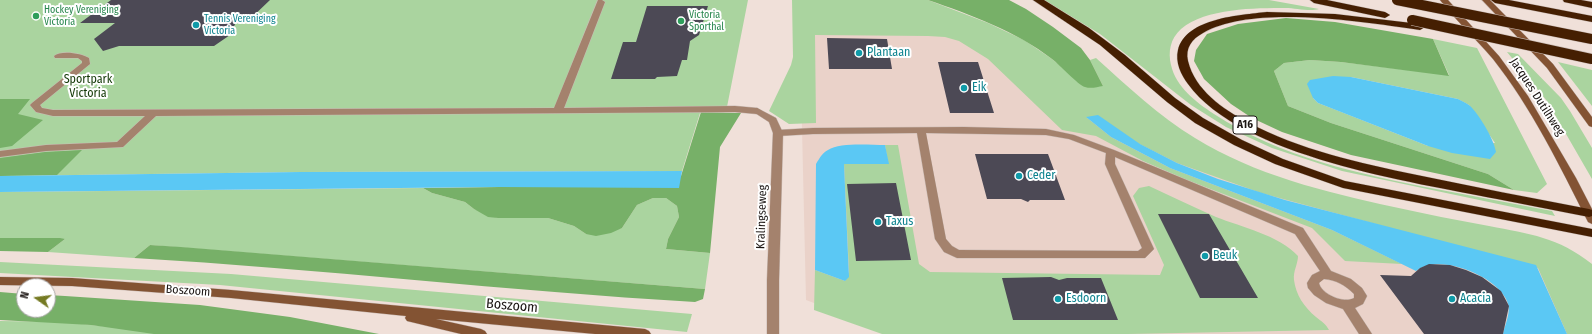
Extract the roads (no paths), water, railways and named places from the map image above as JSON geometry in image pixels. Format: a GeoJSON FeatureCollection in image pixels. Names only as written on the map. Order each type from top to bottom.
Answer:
{"type":"FeatureCollection","features":[{"type":"Feature","properties":{"kind":"highway","name":"A16"},"geometry":{"type":"LineString","coordinates":[[1037,0],[1066,16],[1087,30],[1180,107],[1211,129],[1257,153],[1308,173],[1343,184],[1592,233]]}},
{"type":"Feature","properties":{"kind":"highway","name":"A16"},"geometry":{"type":"LineString","coordinates":[[1314,0],[1592,59]]}},
{"type":"Feature","properties":{"kind":"highway"},"geometry":{"type":"LineString","coordinates":[[1397,0],[1592,39]]}},
{"type":"Feature","properties":{"kind":"highway"},"geometry":{"type":"LineString","coordinates":[[1495,0],[1592,20]]}},
{"type":"Feature","properties":{"kind":"highway"},"geometry":{"type":"LineString","coordinates":[[1567,0],[1592,5]]}},
{"type":"Feature","properties":{"kind":"highway","name":"A16"},"geometry":{"type":"LineString","coordinates":[[1494,38],[1298,12],[1264,13],[1236,16],[1219,20],[1195,32],[1185,42],[1181,53],[1182,65],[1188,76],[1197,88],[1226,113],[1244,124],[1289,144],[1330,158],[1373,169],[1591,216]]}},
{"type":"Feature","properties":{"kind":"main road","name":"Jacques Dutilhweg"},"geometry":{"type":"LineString","coordinates":[[1444,0],[1496,58],[1515,83],[1571,178],[1591,216]]}},
{"type":"Feature","properties":{"kind":"main road","name":"Jacques Dutilhweg"},"geometry":{"type":"LineString","coordinates":[[1486,0],[1550,66],[1592,124]]}},
{"type":"Feature","properties":{"kind":"main road","name":"Boszoom"},"geometry":{"type":"LineString","coordinates":[[0,281],[72,282],[231,294],[645,334]]}},
{"type":"Feature","properties":{"kind":"main road","name":"Boszoom"},"geometry":{"type":"LineString","coordinates":[[376,309],[481,334]]}},
{"type":"Feature","properties":{"kind":"street"},"geometry":{"type":"LineString","coordinates":[[558,110],[601,2]]}},
{"type":"Feature","properties":{"kind":"street"},"geometry":{"type":"LineString","coordinates":[[58,56],[80,56],[86,60],[86,64],[35,105],[39,110],[52,113],[735,109],[757,111],[773,120],[778,133],[813,131],[921,130],[1046,132],[1071,136],[1299,231],[1328,275]]}},
{"type":"Feature","properties":{"kind":"street"},"geometry":{"type":"LineString","coordinates":[[0,154],[46,148],[120,145],[154,113]]}},
{"type":"Feature","properties":{"kind":"street"},"geometry":{"type":"LineString","coordinates":[[921,130],[941,239],[948,249],[957,254],[1141,255],[1148,249],[1110,164],[1111,152]]}},
{"type":"Feature","properties":{"kind":"street","name":"Kralingseweg"},"geometry":{"type":"LineString","coordinates":[[773,334],[773,280],[778,133]]}},
{"type":"Feature","properties":{"kind":"street"},"geometry":{"type":"LineString","coordinates":[[1328,275],[1345,279],[1353,284],[1361,296],[1360,301],[1355,304],[1347,305],[1329,300],[1316,289],[1314,284],[1315,279],[1320,276],[1328,275]]}},
{"type":"Feature","properties":{"kind":"street"},"geometry":{"type":"LineString","coordinates":[[1347,305],[1366,334]]}},
{"type":"Feature","properties":{"kind":"water"},"geometry":{"type":"Polygon","coordinates":[[[1333,76],[1351,77],[1458,99],[1469,105],[1477,114],[1486,127],[1496,152],[1490,159],[1452,153],[1428,146],[1318,103],[1313,98],[1307,84],[1310,80],[1333,76]]]}},
{"type":"Feature","properties":{"kind":"water"},"geometry":{"type":"Polygon","coordinates":[[[1098,115],[1140,144],[1177,163],[1218,179],[1285,200],[1536,265],[1567,334],[1503,334],[1509,309],[1507,301],[1492,283],[1480,276],[1466,270],[1439,264],[1426,266],[1416,271],[1332,230],[1170,168],[1111,137],[1086,117],[1098,115]]]}},
{"type":"Feature","properties":{"kind":"water"},"geometry":{"type":"Polygon","coordinates":[[[855,144],[885,145],[889,164],[844,164],[849,277],[845,281],[815,270],[816,164],[824,153],[833,147],[855,144]]]}},
{"type":"Feature","properties":{"kind":"water"},"geometry":{"type":"Polygon","coordinates":[[[682,171],[679,188],[499,187],[0,192],[0,176],[300,172],[682,171]]]}},
{"type":"Feature","properties":{"kind":"place","name":"Hockey Vereniging Victoria"},"geometry":{"type":"Point","coordinates":[36,16]}},
{"type":"Feature","properties":{"kind":"place","name":"Victoria Sporthal"},"geometry":{"type":"Point","coordinates":[681,21]}},
{"type":"Feature","properties":{"kind":"place","name":"Tennis Vereniging Victoria"},"geometry":{"type":"Point","coordinates":[196,25]}},
{"type":"Feature","properties":{"kind":"place","name":"Plantaan"},"geometry":{"type":"Point","coordinates":[859,53]}},
{"type":"Feature","properties":{"kind":"place","name":"Eik"},"geometry":{"type":"Point","coordinates":[964,88]}},
{"type":"Feature","properties":{"kind":"place","name":"Ceder"},"geometry":{"type":"Point","coordinates":[1019,176]}},
{"type":"Feature","properties":{"kind":"place","name":"Taxus"},"geometry":{"type":"Point","coordinates":[878,222]}},
{"type":"Feature","properties":{"kind":"place","name":"Beuk"},"geometry":{"type":"Point","coordinates":[1205,256]}},
{"type":"Feature","properties":{"kind":"place","name":"Esdoorn"},"geometry":{"type":"Point","coordinates":[1058,299]}},
{"type":"Feature","properties":{"kind":"place","name":"Acacia"},"geometry":{"type":"Point","coordinates":[1452,299]}},
{"type":"Feature","properties":{"kind":"park label","name":"Sportpark Victoria"},"geometry":{"type":"Point","coordinates":[88,87]}}]}
